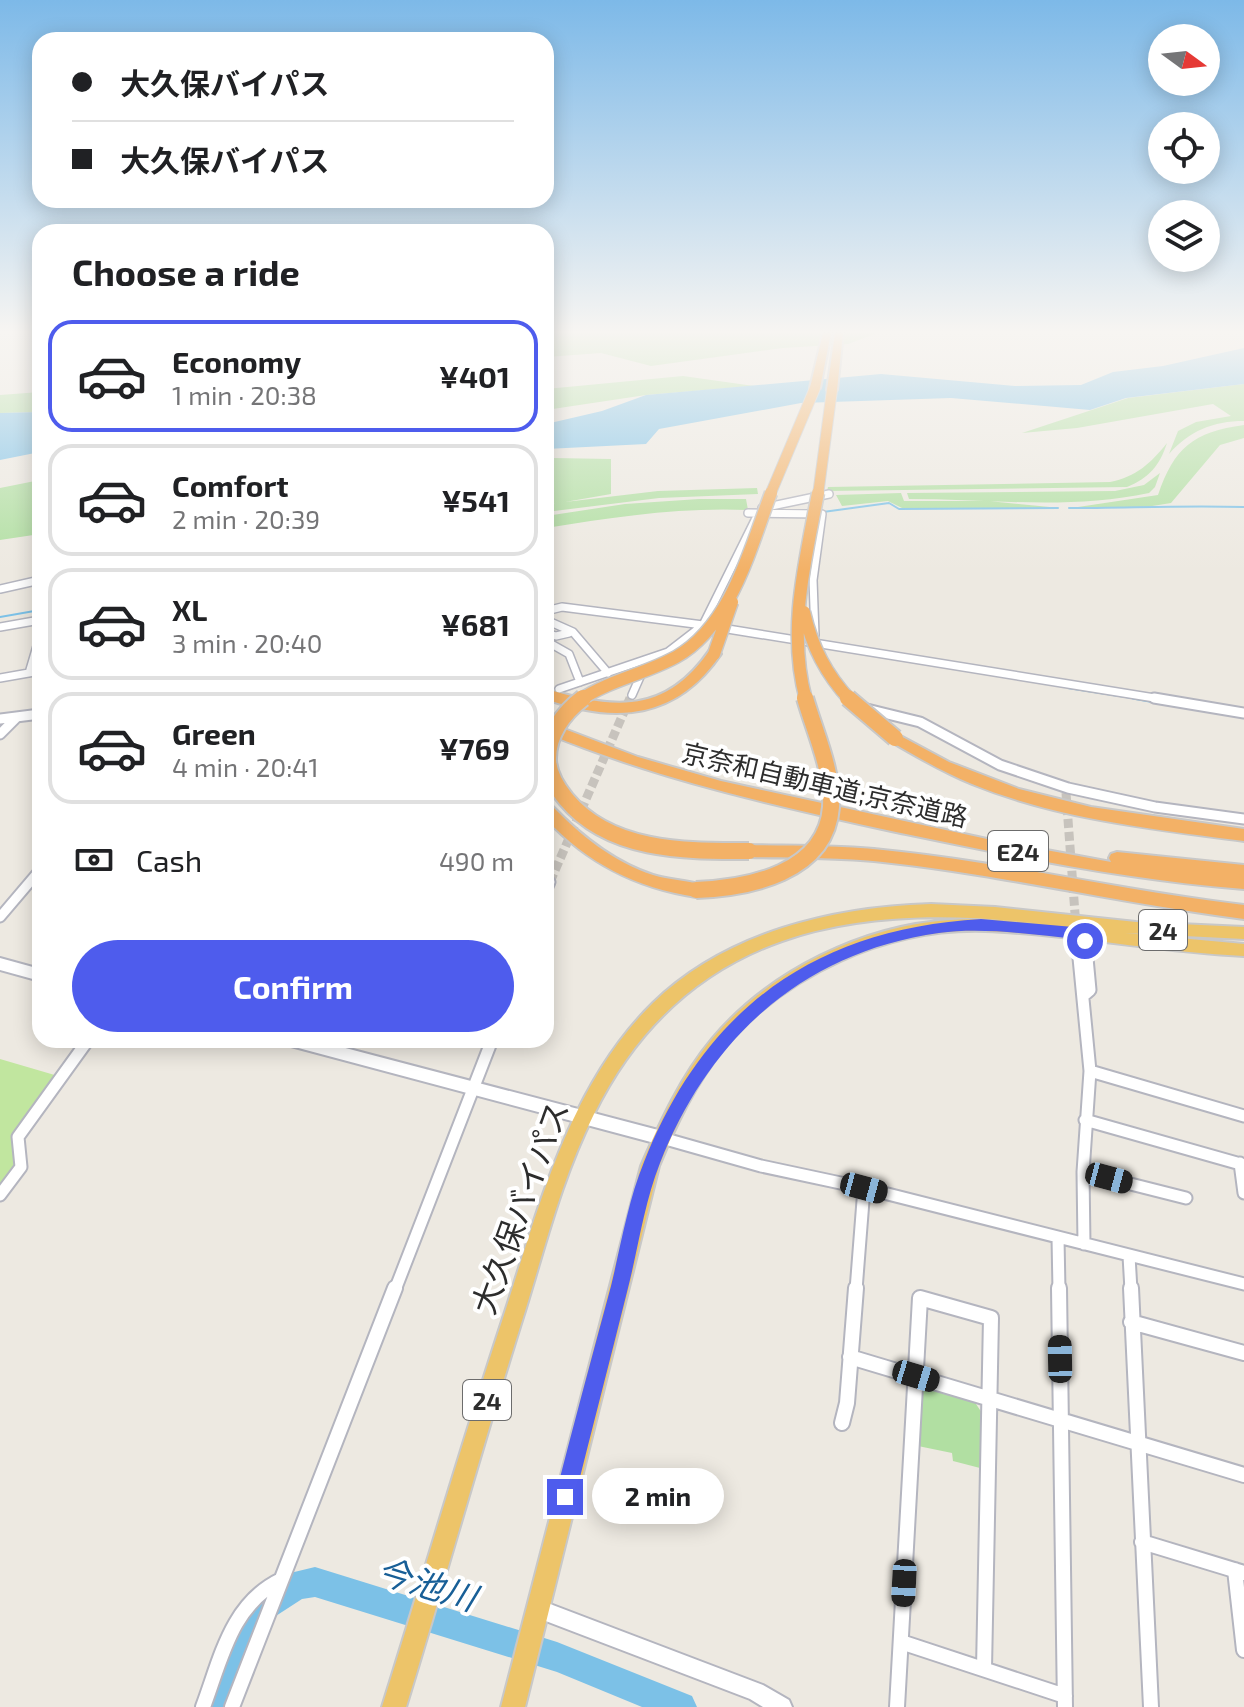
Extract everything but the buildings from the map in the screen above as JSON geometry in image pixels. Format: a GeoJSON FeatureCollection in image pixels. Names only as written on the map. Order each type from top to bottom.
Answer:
{"type":"FeatureCollection","features":[{"type":"Feature","properties":{"kind":"highway"},"geometry":{"type":"LineString","coordinates":[[554,691],[595,707],[617,708],[659,702],[692,684],[714,654],[776,479],[804,413]]}},
{"type":"Feature","properties":{"kind":"highway"},"geometry":{"type":"LineString","coordinates":[[554,817],[604,861],[640,878],[696,890],[740,888],[779,875],[807,855],[828,825],[831,790],[811,727],[798,658],[797,607],[828,413]]}},
{"type":"Feature","properties":{"kind":"highway"},"geometry":{"type":"LineString","coordinates":[[811,523],[803,605],[813,649],[848,700],[895,738],[943,766],[1051,803],[1130,820],[1244,835]]}},
{"type":"Feature","properties":{"kind":"highway"},"geometry":{"type":"LineString","coordinates":[[554,737],[567,711],[598,688],[680,654],[700,639],[722,608],[746,562]]}},
{"type":"Feature","properties":{"kind":"highway","name":"京奈和自動車道;京奈道路"},"geometry":{"type":"LineString","coordinates":[[554,719],[619,747],[713,780]]}},
{"type":"Feature","properties":{"kind":"highway","name":"京奈和自動車道;京奈道路"},"geometry":{"type":"LineString","coordinates":[[554,731],[612,756],[1082,863],[1244,883]]}},
{"type":"Feature","properties":{"kind":"highway"},"geometry":{"type":"LineString","coordinates":[[554,780],[573,808],[600,827],[624,838],[690,851],[835,852],[901,858],[1132,897],[1244,912]]}},
{"type":"Feature","properties":{"kind":"highway","name":"京奈和自動車道;京奈道路"},"geometry":{"type":"LineString","coordinates":[[796,799],[1081,852],[1244,871]]}},
{"type":"Feature","properties":{"kind":"highway","name":"大久保バイパス"},"geometry":{"type":"LineString","coordinates":[[394,1707],[499,1360],[582,1117],[620,1053],[659,1009],[681,989],[727,960],[801,928],[867,914],[937,910],[1125,927],[1244,933]]}},
{"type":"Feature","properties":{"kind":"highway","name":"24"},"geometry":{"type":"LineString","coordinates":[[513,1707],[650,1166],[678,1102],[730,1030],[758,1006],[822,963],[858,947],[941,927],[981,925],[1081,938],[1244,950]]}},
{"type":"Feature","properties":{"kind":"main road"},"geometry":{"type":"LineString","coordinates":[[0,964],[32,973]]}},
{"type":"Feature","properties":{"kind":"main road"},"geometry":{"type":"LineString","coordinates":[[322,1048],[662,1138]]}},
{"type":"Feature","properties":{"kind":"street"},"geometry":{"type":"LineString","coordinates":[[829,494],[748,513],[822,514],[813,591],[815,635],[834,671],[867,709],[888,717],[919,721],[982,757],[1065,790],[1244,819]]}},
{"type":"Feature","properties":{"kind":"street"},"geometry":{"type":"LineString","coordinates":[[554,691],[668,652],[703,625],[758,514]]}},
{"type":"Feature","properties":{"kind":"street"},"geometry":{"type":"LineString","coordinates":[[0,589],[32,582]]}},
{"type":"Feature","properties":{"kind":"street"},"geometry":{"type":"LineString","coordinates":[[554,609],[562,607],[703,625],[1244,713]]}},
{"type":"Feature","properties":{"kind":"street"},"geometry":{"type":"LineString","coordinates":[[1,628],[32,622]]}},
{"type":"Feature","properties":{"kind":"street"},"geometry":{"type":"LineString","coordinates":[[554,624],[573,632],[608,673]]}},
{"type":"Feature","properties":{"kind":"street"},"geometry":{"type":"LineString","coordinates":[[554,635],[573,632]]}},
{"type":"Feature","properties":{"kind":"street"},"geometry":{"type":"LineString","coordinates":[[554,646],[569,654],[580,682]]}},
{"type":"Feature","properties":{"kind":"street"},"geometry":{"type":"LineString","coordinates":[[632,695],[648,659]]}},
{"type":"Feature","properties":{"kind":"street"},"geometry":{"type":"LineString","coordinates":[[29,673],[32,663]]}},
{"type":"Feature","properties":{"kind":"street"},"geometry":{"type":"LineString","coordinates":[[0,678],[32,672]]}},
{"type":"Feature","properties":{"kind":"street"},"geometry":{"type":"LineString","coordinates":[[0,719],[32,715]]}},
{"type":"Feature","properties":{"kind":"street"},"geometry":{"type":"LineString","coordinates":[[0,734],[17,717]]}},
{"type":"Feature","properties":{"kind":"street"},"geometry":{"type":"LineString","coordinates":[[0,917],[32,879]]}},
{"type":"Feature","properties":{"kind":"street"},"geometry":{"type":"LineString","coordinates":[[1081,938],[1090,1071],[1083,1172],[1084,1244]]}},
{"type":"Feature","properties":{"kind":"street"},"geometry":{"type":"LineString","coordinates":[[0,1195],[21,1167],[18,1137],[82,1048]]}},
{"type":"Feature","properties":{"kind":"street"},"geometry":{"type":"LineString","coordinates":[[232,1707],[489,1048]]}},
{"type":"Feature","properties":{"kind":"street"},"geometry":{"type":"LineString","coordinates":[[1090,1071],[1244,1116]]}},
{"type":"Feature","properties":{"kind":"street"},"geometry":{"type":"LineString","coordinates":[[1085,1120],[1242,1164],[1244,1193]]}},
{"type":"Feature","properties":{"kind":"street"},"geometry":{"type":"LineString","coordinates":[[662,1138],[761,1166],[864,1188],[1244,1284]]}},
{"type":"Feature","properties":{"kind":"street"},"geometry":{"type":"LineString","coordinates":[[1083,1172],[1186,1198]]}},
{"type":"Feature","properties":{"kind":"street"},"geometry":{"type":"LineString","coordinates":[[842,1423],[847,1403],[864,1188]]}},
{"type":"Feature","properties":{"kind":"street"},"geometry":{"type":"LineString","coordinates":[[901,1642],[984,1669],[1065,1701],[1058,1238]]}},
{"type":"Feature","properties":{"kind":"street"},"geometry":{"type":"LineString","coordinates":[[1129,1256],[1151,1707]]}},
{"type":"Feature","properties":{"kind":"street"},"geometry":{"type":"LineString","coordinates":[[897,1707],[920,1298],[991,1318],[984,1669]]}},
{"type":"Feature","properties":{"kind":"street"},"geometry":{"type":"LineString","coordinates":[[1131,1322],[1244,1353]]}},
{"type":"Feature","properties":{"kind":"street"},"geometry":{"type":"LineString","coordinates":[[850,1357],[1244,1475]]}},
{"type":"Feature","properties":{"kind":"street"},"geometry":{"type":"LineString","coordinates":[[1142,1542],[1240,1571],[1244,1650]]}},
{"type":"Feature","properties":{"kind":"street"},"geometry":{"type":"LineString","coordinates":[[203,1707],[245,1605],[267,1584],[281,1580]]}},
{"type":"Feature","properties":{"kind":"street"},"geometry":{"type":"LineString","coordinates":[[535,1618],[756,1692],[782,1707]]}},
{"type":"Feature","properties":{"kind":"green space"},"geometry":{"type":"Polygon","coordinates":[[[1084,413],[1164,413],[1077,428],[1022,433],[1084,413]]]}},
{"type":"Feature","properties":{"kind":"green space"},"geometry":{"type":"Polygon","coordinates":[[[1226,413],[1244,413],[1244,421],[1202,429],[1169,454],[1178,431],[1196,422],[1231,416],[1226,413]]]}},
{"type":"Feature","properties":{"kind":"green space"},"geometry":{"type":"Polygon","coordinates":[[[1244,425],[1244,438],[1220,445],[1171,503],[1146,507],[1078,507],[1158,495],[1171,465],[1188,445],[1211,432],[1244,425]]]}},
{"type":"Feature","properties":{"kind":"green space"},"geometry":{"type":"Polygon","coordinates":[[[1167,443],[1153,470],[1127,487],[827,491],[828,487],[1110,482],[1128,477],[1142,468],[1167,443]]]}},
{"type":"Feature","properties":{"kind":"green space"},"geometry":{"type":"Polygon","coordinates":[[[554,458],[611,459],[611,494],[565,502],[658,491],[757,488],[758,494],[659,498],[554,511],[554,458]]]}},
{"type":"Feature","properties":{"kind":"green space"},"geometry":{"type":"Polygon","coordinates":[[[1160,473],[1149,493],[1089,501],[909,499],[907,493],[1115,491],[1144,485],[1160,473]]]}},
{"type":"Feature","properties":{"kind":"green space"},"geometry":{"type":"Polygon","coordinates":[[[32,482],[32,535],[0,540],[0,488],[32,482]]]}},
{"type":"Feature","properties":{"kind":"green space"},"geometry":{"type":"Polygon","coordinates":[[[901,493],[904,501],[988,501],[1060,508],[902,508],[888,501],[842,506],[836,495],[901,493]]]}},
{"type":"Feature","properties":{"kind":"green space"},"geometry":{"type":"Polygon","coordinates":[[[746,499],[748,510],[672,511],[554,527],[554,515],[625,504],[746,499]]]}},
{"type":"Feature","properties":{"kind":"green space"},"geometry":{"type":"Polygon","coordinates":[[[0,1059],[58,1076],[14,1136],[17,1166],[0,1190],[0,1059]]]}},
{"type":"Feature","properties":{"kind":"green space"},"geometry":{"type":"Polygon","coordinates":[[[928,1389],[974,1401],[982,1413],[980,1468],[953,1461],[952,1453],[918,1446],[920,1391],[928,1389]]]}},
{"type":"Feature","properties":{"kind":"water"},"geometry":{"type":"Polygon","coordinates":[[[0,413],[32,413],[32,454],[0,460],[0,413]]]}},
{"type":"Feature","properties":{"kind":"water"},"geometry":{"type":"Polygon","coordinates":[[[595,413],[748,413],[659,429],[646,444],[554,449],[554,422],[595,413]]]}},
{"type":"Feature","properties":{"kind":"waterway"},"geometry":{"type":"LineString","coordinates":[[823,512],[889,503],[899,509],[1058,508]]}},
{"type":"Feature","properties":{"kind":"waterway"},"geometry":{"type":"LineString","coordinates":[[1069,508],[1244,507]]}},
{"type":"Feature","properties":{"kind":"waterway"},"geometry":{"type":"LineString","coordinates":[[0,617],[32,611]]}},
{"type":"Feature","properties":{"kind":"waterway"},"geometry":{"type":"LineString","coordinates":[[1068,688],[1138,699]]}},
{"type":"Feature","properties":{"kind":"waterway"},"geometry":{"type":"LineString","coordinates":[[1133,698],[1138,699]]}},
{"type":"Feature","properties":{"kind":"waterway"},"geometry":{"type":"LineString","coordinates":[[1138,699],[1145,700]]}},
{"type":"Feature","properties":{"kind":"waterway"},"geometry":{"type":"LineString","coordinates":[[1138,699],[1155,702]]}},
{"type":"Feature","properties":{"kind":"waterway","name":"今池川"},"geometry":{"type":"LineString","coordinates":[[214,1707],[254,1612],[297,1585],[315,1582],[557,1657],[681,1707]]}},
{"type":"Feature","properties":{"kind":"tunnel"},"geometry":{"type":"LineString","coordinates":[[630,700],[632,695]]}},
{"type":"Feature","properties":{"kind":"tunnel"},"geometry":{"type":"LineString","coordinates":[[554,873],[630,698]]}},
{"type":"Feature","properties":{"kind":"tunnel"},"geometry":{"type":"LineString","coordinates":[[1066,793],[1076,927]]}},
{"type":"Feature","properties":{"kind":"route"},"geometry":{"type":"LineString","coordinates":[[565,1497],[650,1166],[678,1102],[730,1030],[792,981],[822,963],[858,947],[901,935],[941,927],[981,925],[1085,934],[1085,941]]}}]}
